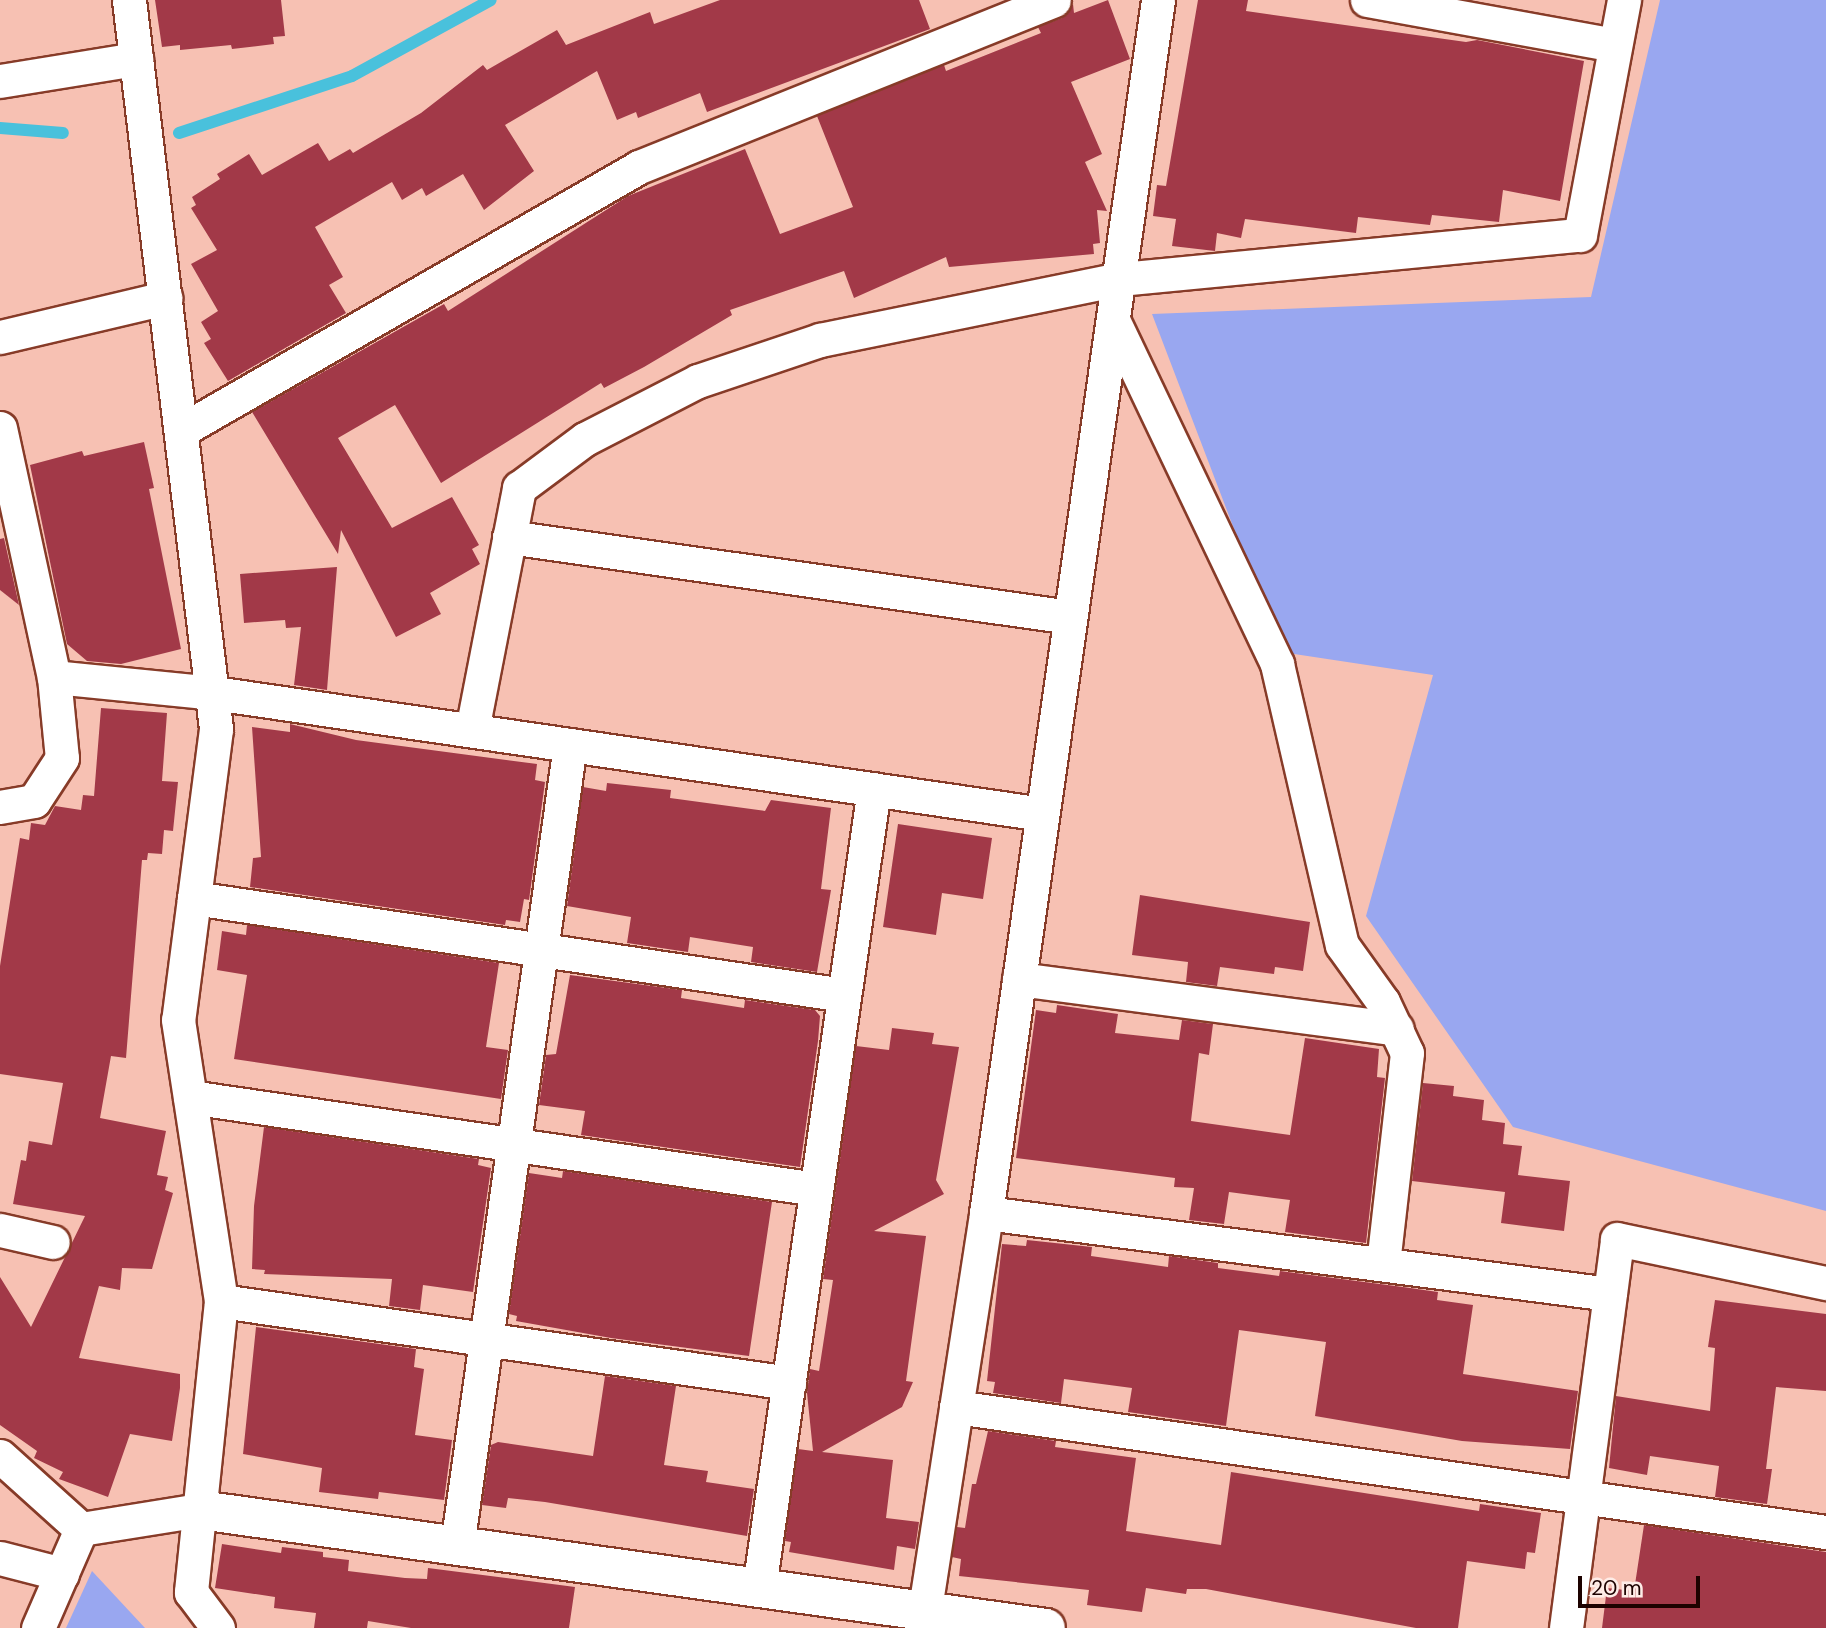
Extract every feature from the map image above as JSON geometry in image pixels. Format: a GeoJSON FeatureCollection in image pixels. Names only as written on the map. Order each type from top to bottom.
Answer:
{"type":"FeatureCollection","features":[{"type":"Feature","properties":{"kind":"street"},"geometry":{"type":"LineString","coordinates":[[129,0],[214,693],[216,729],[178,1020],[221,1301],[191,1592],[218,1628]]}},
{"type":"Feature","properties":{"kind":"street"},"geometry":{"type":"LineString","coordinates":[[182,430],[639,167],[1054,0]]}},
{"type":"Feature","properties":{"kind":"street"},"geometry":{"type":"LineString","coordinates":[[923,1619],[986,1213],[1158,0]]}},
{"type":"Feature","properties":{"kind":"street"},"geometry":{"type":"LineString","coordinates":[[1367,0],[1615,45]]}},
{"type":"Feature","properties":{"kind":"street"},"geometry":{"type":"LineString","coordinates":[[472,730],[519,488],[585,439],[698,381],[820,340],[1120,279],[1580,235],[1624,0]]}},
{"type":"Feature","properties":{"kind":"street"},"geometry":{"type":"LineString","coordinates":[[0,81],[136,59]]}},
{"type":"Feature","properties":{"kind":"street"},"geometry":{"type":"LineString","coordinates":[[0,337],[165,298]]}},
{"type":"Feature","properties":{"kind":"street"},"geometry":{"type":"LineString","coordinates":[[1114,321],[1277,664],[1342,945],[1397,1029],[1407,1053],[1383,1264]]}},
{"type":"Feature","properties":{"kind":"street"},"geometry":{"type":"LineString","coordinates":[[0,428],[54,677],[62,758],[34,801],[0,807]]}},
{"type":"Feature","properties":{"kind":"street"},"geometry":{"type":"LineString","coordinates":[[509,537],[1070,617]]}},
{"type":"Feature","properties":{"kind":"street"},"geometry":{"type":"LineString","coordinates":[[54,677],[214,693],[1042,814]]}},
{"type":"Feature","properties":{"kind":"street"},"geometry":{"type":"LineString","coordinates":[[457,1546],[570,745]]}},
{"type":"Feature","properties":{"kind":"street"},"geometry":{"type":"LineString","coordinates":[[759,1588],[874,789]]}},
{"type":"Feature","properties":{"kind":"street"},"geometry":{"type":"LineString","coordinates":[[194,898],[844,995]]}},
{"type":"Feature","properties":{"kind":"street"},"geometry":{"type":"LineString","coordinates":[[1018,979],[1397,1029]]}},
{"type":"Feature","properties":{"kind":"street"},"geometry":{"type":"LineString","coordinates":[[190,1097],[816,1189]]}},
{"type":"Feature","properties":{"kind":"street"},"geometry":{"type":"LineString","coordinates":[[986,1213],[1610,1294]]}},
{"type":"Feature","properties":{"kind":"street"},"geometry":{"type":"LineString","coordinates":[[0,1230],[53,1242]]}},
{"type":"Feature","properties":{"kind":"street"},"geometry":{"type":"LineString","coordinates":[[1566,1628],[1617,1239],[1826,1283]]}},
{"type":"Feature","properties":{"kind":"street"},"geometry":{"type":"LineString","coordinates":[[221,1301],[789,1382]]}},
{"type":"Feature","properties":{"kind":"street"},"geometry":{"type":"LineString","coordinates":[[956,1407],[1826,1532]]}},
{"type":"Feature","properties":{"kind":"street"},"geometry":{"type":"LineString","coordinates":[[0,1456],[81,1529]]}},
{"type":"Feature","properties":{"kind":"street"},"geometry":{"type":"LineString","coordinates":[[81,1529],[200,1510],[759,1588],[923,1619],[1046,1628]]}},
{"type":"Feature","properties":{"kind":"street"},"geometry":{"type":"LineString","coordinates":[[38,1628],[81,1529]]}},
{"type":"Feature","properties":{"kind":"street"},"geometry":{"type":"LineString","coordinates":[[0,1558],[62,1574]]}},
{"type":"Feature","properties":{"kind":"shaded area"},"geometry":{"type":"Polygon","coordinates":[[[1660,0],[1826,0],[1826,1211],[1513,1127],[1366,916],[1433,675],[1281,652],[1152,314],[1591,297],[1660,0]]]}},
{"type":"Feature","properties":{"kind":"shaded area"},"geometry":{"type":"Polygon","coordinates":[[[92,1571],[145,1628],[66,1628],[92,1571]]]}},
{"type":"Feature","properties":{"kind":"building"},"geometry":{"type":"Polygon","coordinates":[[[155,0],[281,0],[285,36],[273,37],[274,44],[232,49],[231,45],[180,50],[180,45],[162,47],[155,0]]]}},
{"type":"Feature","properties":{"kind":"building"},"geometry":{"type":"Polygon","coordinates":[[[720,0],[919,0],[930,29],[707,112],[700,93],[638,118],[636,112],[617,120],[597,71],[505,125],[534,171],[484,210],[463,174],[426,196],[422,188],[402,200],[392,182],[315,227],[343,277],[329,285],[346,313],[228,381],[204,343],[211,339],[201,322],[218,311],[191,264],[217,250],[191,208],[196,205],[192,197],[220,179],[217,174],[249,154],[262,175],[318,143],[329,161],[350,149],[353,153],[421,113],[483,65],[487,70],[557,30],[566,45],[650,12],[654,24],[720,0]]]}},
{"type":"Feature","properties":{"kind":"building"},"geometry":{"type":"Polygon","coordinates":[[[1108,0],[1130,59],[1071,82],[1102,154],[1085,162],[1107,211],[1097,210],[1100,243],[1093,244],[1094,254],[949,267],[946,257],[854,298],[844,271],[730,310],[732,315],[604,388],[601,383],[441,483],[395,405],[338,438],[392,528],[452,497],[479,545],[472,549],[480,564],[430,593],[441,614],[396,637],[341,530],[338,554],[252,412],[444,304],[448,311],[628,196],[745,149],[780,234],[853,207],[817,116],[944,65],[946,71],[1041,33],[1038,27],[1062,18],[1073,4],[1074,13],[1108,0]]]}},
{"type":"Feature","properties":{"kind":"building"},"geometry":{"type":"Polygon","coordinates":[[[1198,0],[1248,0],[1246,11],[1466,42],[1477,40],[1584,61],[1560,201],[1503,190],[1499,222],[1432,215],[1430,225],[1358,217],[1356,233],[1245,219],[1241,238],[1217,233],[1215,251],[1172,246],[1176,219],[1153,216],[1157,185],[1166,186],[1198,0]]]}},
{"type":"Feature","properties":{"kind":"building"},"geometry":{"type":"Polygon","coordinates":[[[144,442],[154,488],[149,489],[181,649],[121,664],[87,661],[67,644],[30,465],[82,451],[84,456],[144,442]]]}},
{"type":"Feature","properties":{"kind":"building"},"geometry":{"type":"Polygon","coordinates":[[[4,538],[19,605],[0,590],[0,539],[4,538]]]}},
{"type":"Feature","properties":{"kind":"building"},"geometry":{"type":"Polygon","coordinates":[[[337,567],[327,690],[294,685],[301,627],[286,628],[285,620],[244,623],[240,574],[337,567]]]}},
{"type":"Feature","properties":{"kind":"building"},"geometry":{"type":"Polygon","coordinates":[[[101,708],[167,713],[162,781],[178,782],[173,831],[164,830],[162,854],[148,853],[147,860],[142,860],[126,1058],[111,1056],[100,1118],[166,1131],[157,1175],[168,1177],[165,1190],[173,1193],[152,1269],[122,1268],[120,1290],[99,1286],[79,1358],[180,1374],[180,1388],[172,1441],[130,1434],[108,1497],[59,1479],[63,1472],[34,1458],[37,1451],[0,1425],[0,1277],[31,1327],[85,1216],[13,1204],[21,1160],[26,1161],[29,1141],[52,1145],[63,1083],[0,1074],[0,966],[20,838],[29,840],[31,823],[45,825],[55,806],[81,810],[83,795],[94,796],[101,708]]]}},
{"type":"Feature","properties":{"kind":"building"},"geometry":{"type":"Polygon","coordinates":[[[290,724],[356,740],[537,764],[535,780],[545,782],[529,900],[524,899],[520,922],[506,920],[505,925],[250,887],[253,858],[261,857],[252,727],[290,732],[290,724]]]}},
{"type":"Feature","properties":{"kind":"building"},"geometry":{"type":"Polygon","coordinates":[[[607,783],[671,790],[670,798],[765,811],[771,800],[831,808],[821,889],[831,890],[817,972],[751,962],[753,947],[690,937],[688,952],[627,943],[631,917],[567,906],[583,787],[606,791],[607,783]]]}},
{"type":"Feature","properties":{"kind":"building"},"geometry":{"type":"Polygon","coordinates":[[[898,824],[992,838],[983,899],[942,893],[936,935],[883,927],[898,824]]]}},
{"type":"Feature","properties":{"kind":"building"},"geometry":{"type":"Polygon","coordinates":[[[1140,895],[1310,922],[1303,971],[1275,967],[1274,974],[1220,967],[1217,986],[1186,982],[1188,962],[1132,955],[1140,895]]]}},
{"type":"Feature","properties":{"kind":"building"},"geometry":{"type":"Polygon","coordinates":[[[247,925],[499,963],[486,1047],[508,1050],[501,1099],[234,1059],[247,975],[217,970],[222,931],[246,935],[247,925]]]}},
{"type":"Feature","properties":{"kind":"building"},"geometry":{"type":"Polygon","coordinates":[[[570,975],[682,990],[681,998],[744,1008],[745,1000],[815,1010],[820,1016],[818,1041],[800,1167],[581,1135],[585,1111],[539,1105],[546,1055],[556,1054],[570,975]]]}},
{"type":"Feature","properties":{"kind":"building"},"geometry":{"type":"Polygon","coordinates":[[[1057,1005],[1118,1014],[1115,1033],[1179,1040],[1182,1020],[1213,1024],[1209,1055],[1199,1053],[1191,1121],[1290,1135],[1305,1038],[1379,1049],[1377,1077],[1385,1078],[1366,1243],[1285,1232],[1290,1200],[1229,1192],[1224,1224],[1189,1220],[1194,1188],[1174,1187],[1175,1178],[1016,1158],[1036,1010],[1056,1013],[1057,1005]]]}},
{"type":"Feature","properties":{"kind":"building"},"geometry":{"type":"Polygon","coordinates":[[[892,1028],[934,1033],[932,1044],[959,1047],[936,1180],[944,1194],[874,1231],[926,1236],[906,1381],[913,1382],[902,1407],[822,1452],[893,1460],[886,1518],[919,1522],[915,1549],[897,1546],[894,1570],[789,1552],[791,1542],[785,1541],[798,1449],[813,1451],[807,1393],[810,1369],[819,1371],[833,1280],[823,1279],[856,1046],[889,1050],[892,1028]]]}},
{"type":"Feature","properties":{"kind":"building"},"geometry":{"type":"Polygon","coordinates":[[[1423,1083],[1454,1086],[1453,1096],[1484,1100],[1482,1120],[1505,1123],[1503,1144],[1522,1146],[1518,1175],[1570,1181],[1564,1231],[1501,1223],[1505,1192],[1412,1181],[1423,1083]]]}},
{"type":"Feature","properties":{"kind":"building"},"geometry":{"type":"Polygon","coordinates":[[[264,1127],[479,1159],[478,1165],[491,1168],[473,1292],[423,1285],[420,1310],[389,1306],[392,1279],[264,1274],[265,1270],[252,1269],[254,1206],[264,1127]]]}},
{"type":"Feature","properties":{"kind":"building"},"geometry":{"type":"Polygon","coordinates":[[[563,1171],[772,1202],[749,1356],[611,1338],[516,1321],[517,1316],[509,1314],[529,1173],[562,1178],[563,1171]]]}},
{"type":"Feature","properties":{"kind":"building"},"geometry":{"type":"Polygon","coordinates":[[[1027,1240],[1092,1247],[1091,1256],[1168,1267],[1169,1256],[1218,1263],[1218,1268],[1279,1276],[1280,1271],[1438,1292],[1437,1300],[1473,1305],[1463,1374],[1578,1391],[1570,1449],[1462,1441],[1315,1416],[1326,1342],[1239,1330],[1226,1426],[1128,1412],[1132,1388],[1064,1379],[1061,1403],[993,1393],[995,1382],[987,1381],[1002,1244],[1026,1246],[1027,1240]]]}},
{"type":"Feature","properties":{"kind":"building"},"geometry":{"type":"Polygon","coordinates":[[[1715,1300],[1826,1314],[1826,1391],[1776,1387],[1766,1469],[1772,1469],[1767,1504],[1715,1497],[1719,1466],[1650,1456],[1647,1475],[1609,1468],[1616,1396],[1710,1411],[1715,1348],[1708,1347],[1715,1300]]]}},
{"type":"Feature","properties":{"kind":"building"},"geometry":{"type":"Polygon","coordinates":[[[256,1327],[416,1349],[414,1367],[424,1369],[415,1435],[452,1440],[444,1500],[379,1492],[378,1499],[319,1492],[322,1468],[243,1454],[256,1327]]]}},
{"type":"Feature","properties":{"kind":"building"},"geometry":{"type":"Polygon","coordinates":[[[605,1376],[676,1386],[664,1465],[708,1471],[706,1482],[754,1489],[747,1536],[545,1502],[508,1498],[506,1508],[482,1505],[491,1445],[498,1442],[593,1456],[605,1376]]]}},
{"type":"Feature","properties":{"kind":"building"},"geometry":{"type":"Polygon","coordinates":[[[988,1431],[1056,1441],[1055,1447],[1136,1458],[1126,1531],[1221,1545],[1231,1472],[1479,1511],[1480,1504],[1541,1513],[1535,1553],[1527,1552],[1525,1569],[1467,1561],[1458,1628],[1416,1628],[1206,1589],[1187,1589],[1186,1594],[1146,1588],[1142,1612],[1087,1605],[1089,1590],[959,1576],[961,1559],[952,1557],[957,1527],[965,1528],[972,1484],[976,1484],[988,1431]]]}},
{"type":"Feature","properties":{"kind":"building"},"geometry":{"type":"Polygon","coordinates":[[[1644,1525],[1826,1552],[1826,1628],[1602,1628],[1607,1588],[1634,1591],[1644,1525]]]}},
{"type":"Feature","properties":{"kind":"building"},"geometry":{"type":"Polygon","coordinates":[[[222,1544],[281,1553],[282,1547],[323,1552],[323,1557],[349,1560],[348,1571],[405,1578],[427,1579],[428,1568],[575,1587],[569,1628],[411,1628],[368,1621],[367,1628],[314,1628],[316,1613],[274,1608],[275,1597],[215,1588],[222,1544]]]}},
{"type":"Feature","properties":{"kind":"waterway"},"geometry":{"type":"LineString","coordinates":[[179,133],[352,76],[491,0]]}},
{"type":"Feature","properties":{"kind":"waterway"},"geometry":{"type":"LineString","coordinates":[[0,128],[63,133]]}}]}
